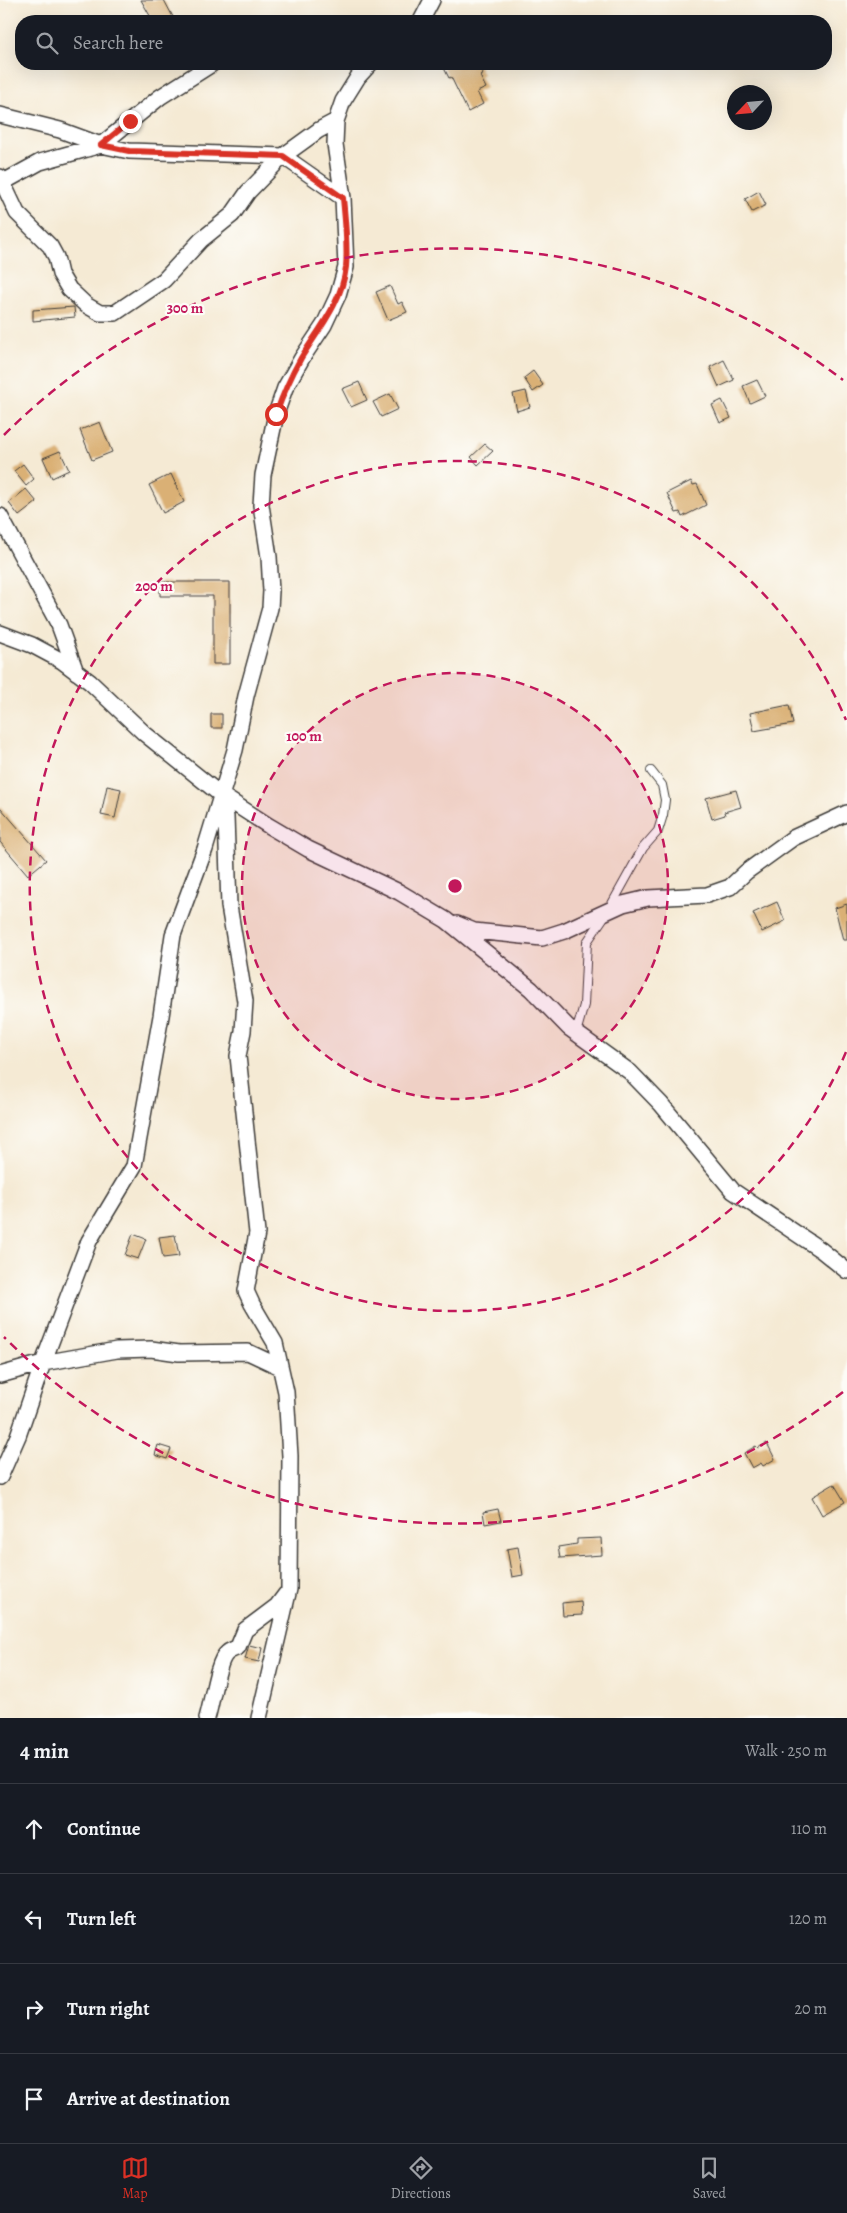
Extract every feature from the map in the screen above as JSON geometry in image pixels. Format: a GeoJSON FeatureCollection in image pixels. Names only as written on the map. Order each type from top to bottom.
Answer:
{"type":"FeatureCollection","features":[{"type":"Feature","properties":{"kind":"street"},"geometry":{"type":"LineString","coordinates":[[424,15],[432,0]]}},
{"type":"Feature","properties":{"kind":"street"},"geometry":{"type":"LineString","coordinates":[[203,70],[160,98],[101,145],[40,162],[1,181],[18,213],[50,246],[56,257],[60,274],[70,289],[86,305],[100,313],[115,313],[164,280],[201,240],[232,215],[248,192],[283,156],[319,130],[336,121]]}},
{"type":"Feature","properties":{"kind":"street"},"geometry":{"type":"LineString","coordinates":[[0,1477],[18,1436],[42,1364],[90,1241],[134,1166],[161,1016],[173,935],[205,849],[235,750],[248,686],[270,608],[272,591],[269,557],[261,506],[263,476],[276,414],[285,388],[324,325],[338,295],[346,267],[343,198],[335,144],[336,121],[343,101],[364,70]]}},
{"type":"Feature","properties":{"kind":"street"},"geometry":{"type":"LineString","coordinates":[[0,115],[60,130],[101,145],[129,151],[283,156],[343,198]]}},
{"type":"Feature","properties":{"kind":"street"},"geometry":{"type":"LineString","coordinates":[[0,516],[59,625],[76,672]]}},
{"type":"Feature","properties":{"kind":"street"},"geometry":{"type":"LineString","coordinates":[[0,633],[32,644],[62,661],[90,682],[145,734],[221,795],[308,849],[399,892],[446,920],[530,989],[576,1033],[630,1072],[661,1104],[733,1191],[820,1250],[847,1271]]}},
{"type":"Feature","properties":{"kind":"street"},"geometry":{"type":"LineString","coordinates":[[221,795],[226,817],[229,906],[245,1001],[238,1062],[257,1233],[246,1291],[275,1343],[286,1392],[290,1456],[288,1591],[259,1718]]}},
{"type":"Feature","properties":{"kind":"street"},"geometry":{"type":"LineString","coordinates":[[446,920],[474,931],[542,938],[623,904],[648,898],[707,895],[730,887],[746,872],[792,838],[847,813]]}},
{"type":"Feature","properties":{"kind":"street"},"geometry":{"type":"LineString","coordinates":[[0,1375],[42,1364],[117,1350],[151,1349],[179,1353],[248,1352],[280,1367]]}},
{"type":"Feature","properties":{"kind":"street"},"geometry":{"type":"LineString","coordinates":[[207,1718],[214,1698],[219,1664],[226,1653],[238,1648],[245,1630],[277,1606],[288,1591]]}},
{"type":"Feature","properties":{"kind":"lane"},"geometry":{"type":"LineString","coordinates":[[576,1033],[584,1006],[588,942],[608,911],[627,874],[643,848],[658,831],[661,823],[665,800],[662,785],[651,771]]}},
{"type":"Feature","properties":{"kind":"building"},"geometry":{"type":"Polygon","coordinates":[[[141,0],[164,0],[172,15],[150,15],[141,0]]]}},
{"type":"Feature","properties":{"kind":"building"},"geometry":{"type":"Polygon","coordinates":[[[445,70],[481,70],[483,74],[480,76],[486,88],[477,92],[483,104],[468,112],[451,77],[449,78],[445,70]]]}},
{"type":"Feature","properties":{"kind":"building"},"geometry":{"type":"Polygon","coordinates":[[[759,191],[766,205],[752,212],[745,199],[759,191]]]}},
{"type":"Feature","properties":{"kind":"building"},"geometry":{"type":"Polygon","coordinates":[[[390,286],[398,304],[402,302],[407,312],[388,320],[376,292],[390,286]]]}},
{"type":"Feature","properties":{"kind":"building"},"geometry":{"type":"Polygon","coordinates":[[[74,307],[75,317],[33,321],[33,310],[74,307]]]}},
{"type":"Feature","properties":{"kind":"building"},"geometry":{"type":"Polygon","coordinates":[[[724,360],[734,380],[719,387],[710,367],[724,360]]]}},
{"type":"Feature","properties":{"kind":"building"},"geometry":{"type":"Polygon","coordinates":[[[533,371],[543,385],[533,392],[524,378],[533,371]]]}},
{"type":"Feature","properties":{"kind":"building"},"geometry":{"type":"Polygon","coordinates":[[[757,380],[765,396],[750,403],[743,386],[757,380]]]}},
{"type":"Feature","properties":{"kind":"building"},"geometry":{"type":"Polygon","coordinates":[[[359,382],[367,400],[351,407],[342,389],[359,382]]]}},
{"type":"Feature","properties":{"kind":"building"},"geometry":{"type":"Polygon","coordinates":[[[526,391],[530,407],[517,411],[513,394],[526,391]]]}},
{"type":"Feature","properties":{"kind":"building"},"geometry":{"type":"Polygon","coordinates":[[[390,394],[398,409],[381,417],[373,402],[390,394]]]}},
{"type":"Feature","properties":{"kind":"building"},"geometry":{"type":"Polygon","coordinates":[[[722,400],[731,418],[720,423],[712,405],[722,400]]]}},
{"type":"Feature","properties":{"kind":"building"},"geometry":{"type":"Polygon","coordinates":[[[100,422],[112,452],[92,460],[80,430],[100,422]]]}},
{"type":"Feature","properties":{"kind":"building"},"geometry":{"type":"Polygon","coordinates":[[[485,444],[493,451],[478,465],[471,457],[485,444]]]}},
{"type":"Feature","properties":{"kind":"building"},"geometry":{"type":"Polygon","coordinates":[[[60,451],[69,470],[52,478],[43,458],[60,451]]]}},
{"type":"Feature","properties":{"kind":"building"},"geometry":{"type":"Polygon","coordinates":[[[23,464],[34,479],[26,486],[14,471],[23,464]]]}},
{"type":"Feature","properties":{"kind":"building"},"geometry":{"type":"Polygon","coordinates":[[[171,474],[184,502],[163,513],[149,485],[171,474]]]}},
{"type":"Feature","properties":{"kind":"building"},"geometry":{"type":"Polygon","coordinates":[[[691,481],[693,485],[697,484],[706,505],[682,517],[680,512],[676,513],[667,493],[691,481]]]}},
{"type":"Feature","properties":{"kind":"building"},"geometry":{"type":"Polygon","coordinates":[[[26,489],[37,502],[19,516],[9,503],[26,489]]]}},
{"type":"Feature","properties":{"kind":"building"},"geometry":{"type":"Polygon","coordinates":[[[160,582],[230,582],[230,664],[213,664],[213,596],[160,596],[160,582]]]}},
{"type":"Feature","properties":{"kind":"building"},"geometry":{"type":"Polygon","coordinates":[[[789,705],[793,724],[754,731],[750,713],[789,705]]]}},
{"type":"Feature","properties":{"kind":"building"},"geometry":{"type":"Polygon","coordinates":[[[211,714],[222,714],[222,728],[211,728],[211,714]]]}},
{"type":"Feature","properties":{"kind":"building"},"geometry":{"type":"Polygon","coordinates":[[[107,786],[121,789],[115,818],[101,815],[107,786]]]}},
{"type":"Feature","properties":{"kind":"building"},"geometry":{"type":"Polygon","coordinates":[[[736,790],[741,807],[724,812],[725,815],[712,819],[706,798],[736,790]]]}},
{"type":"Feature","properties":{"kind":"building"},"geometry":{"type":"Polygon","coordinates":[[[0,807],[46,860],[28,875],[0,842],[0,807]]]}},
{"type":"Feature","properties":{"kind":"building"},"geometry":{"type":"Polygon","coordinates":[[[777,902],[785,921],[762,932],[753,913],[777,902]]]}},
{"type":"Feature","properties":{"kind":"building"},"geometry":{"type":"Polygon","coordinates":[[[847,904],[847,940],[843,940],[835,908],[847,904]]]}},
{"type":"Feature","properties":{"kind":"building"},"geometry":{"type":"Polygon","coordinates":[[[133,1234],[146,1239],[138,1259],[125,1255],[133,1234]]]}},
{"type":"Feature","properties":{"kind":"building"},"geometry":{"type":"Polygon","coordinates":[[[175,1235],[179,1256],[163,1258],[159,1237],[175,1235]]]}},
{"type":"Feature","properties":{"kind":"building"},"geometry":{"type":"Polygon","coordinates":[[[767,1443],[775,1459],[763,1466],[761,1463],[752,1468],[744,1453],[756,1446],[758,1448],[767,1443]]]}},
{"type":"Feature","properties":{"kind":"building"},"geometry":{"type":"Polygon","coordinates":[[[158,1445],[171,1449],[167,1459],[155,1455],[158,1445]]]}},
{"type":"Feature","properties":{"kind":"building"},"geometry":{"type":"Polygon","coordinates":[[[834,1484],[845,1502],[822,1515],[812,1497],[834,1484]]]}},
{"type":"Feature","properties":{"kind":"building"},"geometry":{"type":"Polygon","coordinates":[[[498,1509],[501,1521],[485,1524],[483,1512],[498,1509]]]}},
{"type":"Feature","properties":{"kind":"building"},"geometry":{"type":"Polygon","coordinates":[[[601,1538],[602,1555],[560,1558],[558,1547],[577,1544],[577,1539],[601,1538]]]}},
{"type":"Feature","properties":{"kind":"building"},"geometry":{"type":"Polygon","coordinates":[[[518,1547],[523,1575],[512,1577],[507,1549],[518,1547]]]}},
{"type":"Feature","properties":{"kind":"building"},"geometry":{"type":"Polygon","coordinates":[[[581,1601],[582,1615],[563,1616],[562,1603],[581,1601]]]}},
{"type":"Feature","properties":{"kind":"building"},"geometry":{"type":"Polygon","coordinates":[[[249,1645],[262,1648],[259,1662],[245,1659],[249,1645]]]}},
{"type":"Feature","properties":{"kind":"route"},"geometry":{"type":"LineString","coordinates":[[130,121],[101,145],[129,151],[177,154],[283,156],[343,198],[346,267],[338,295],[324,325],[285,388],[276,414]]}}]}
